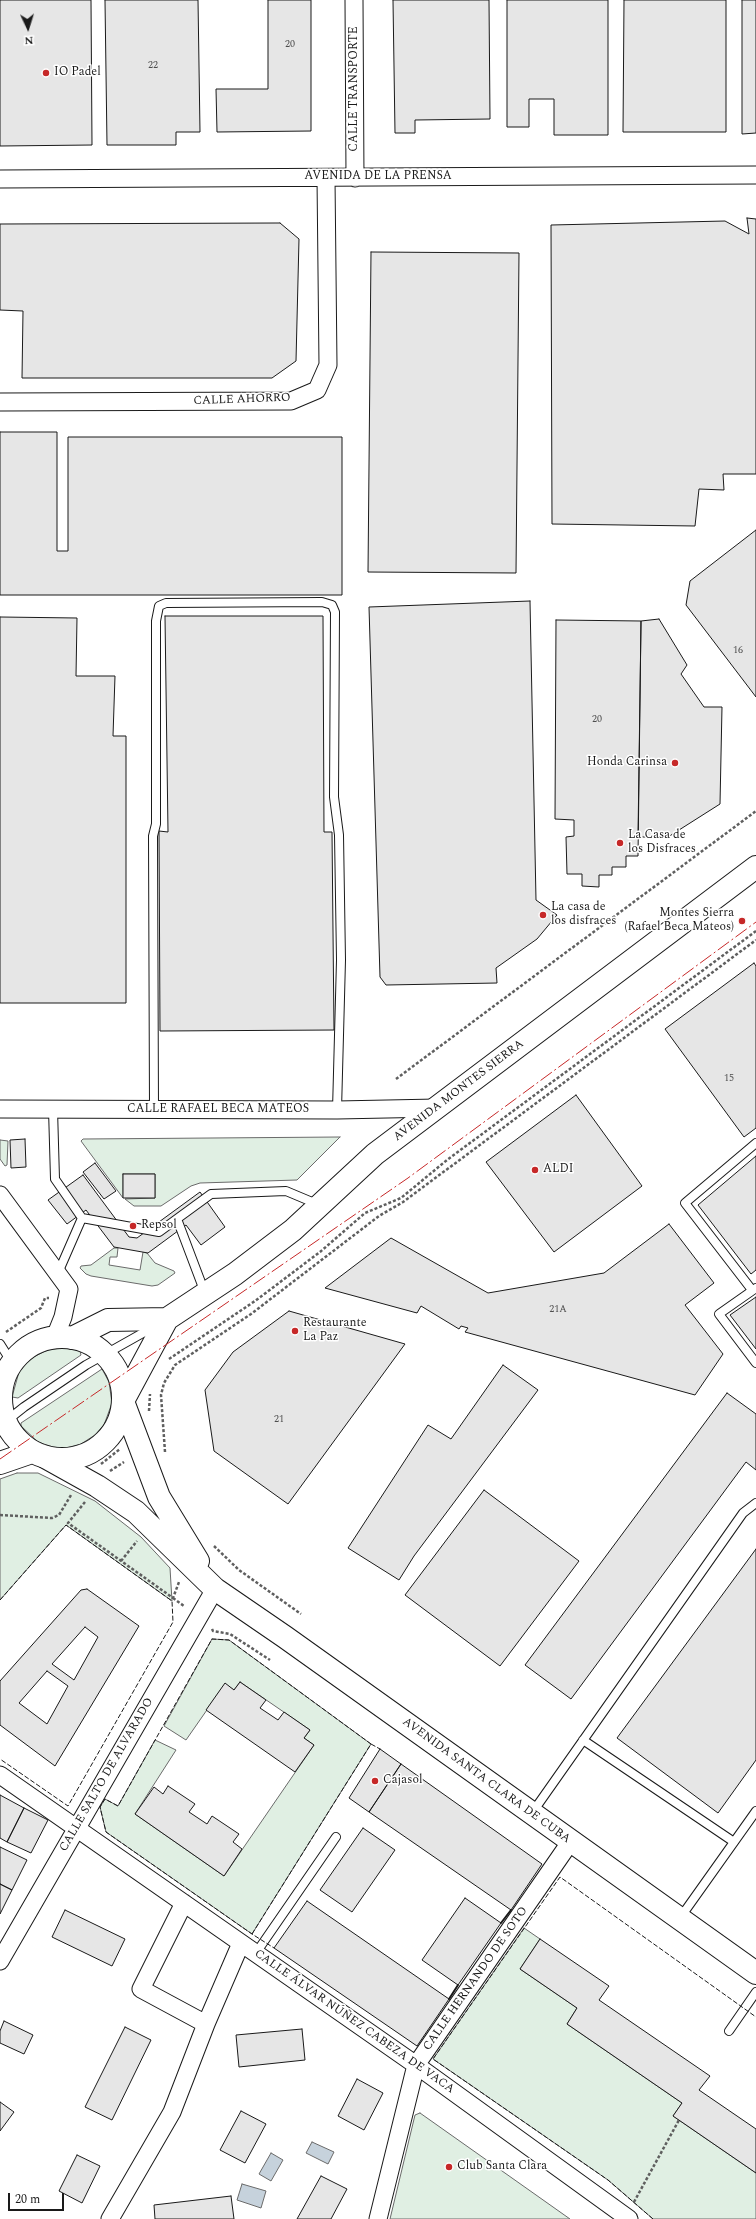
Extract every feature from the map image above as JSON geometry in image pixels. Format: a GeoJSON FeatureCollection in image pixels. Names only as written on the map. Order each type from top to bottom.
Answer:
{"type":"FeatureCollection","features":[{"type":"Feature","properties":{"kind":"main road","name":"AVENIDA MONTES SIERRA"},"geometry":{"type":"LineString","coordinates":[[38,1454],[60,1460],[75,1458],[90,1453],[103,1444],[113,1433],[120,1419],[124,1402],[167,1319],[205,1295],[294,1230],[375,1154],[756,867]]}},
{"type":"Feature","properties":{"kind":"main road"},"geometry":{"type":"LineString","coordinates":[[3,1424],[1,1405],[2,1387],[6,1369],[31,1345],[63,1337],[108,1320],[167,1319]]}},
{"type":"Feature","properties":{"kind":"main road"},"geometry":{"type":"LineString","coordinates":[[63,1337],[84,1341],[106,1354],[116,1367],[122,1382],[124,1402]]}},
{"type":"Feature","properties":{"kind":"main road","name":"AVENIDA SANTA CLARA DE CUBA"},"geometry":{"type":"LineString","coordinates":[[124,1402],[139,1442],[143,1458],[159,1497],[215,1590]]}},
{"type":"Feature","properties":{"kind":"main road","name":"AVENIDA SANTA CLARA DE CUBA"},"geometry":{"type":"LineString","coordinates":[[3,1424],[21,1444],[38,1454],[94,1477],[136,1512],[215,1590],[285,1637],[756,1973]]}},
{"type":"Feature","properties":{"kind":"main road"},"geometry":{"type":"LineString","coordinates":[[0,1463],[38,1454]]}},
{"type":"Feature","properties":{"kind":"street","name":"CALLE TRANSPORTE"},"geometry":{"type":"LineString","coordinates":[[354,0],[355,178]]}},
{"type":"Feature","properties":{"kind":"street","name":"AVENIDA DE LA PRENSA"},"geometry":{"type":"LineString","coordinates":[[0,179],[756,175]]}},
{"type":"Feature","properties":{"kind":"street","name":"CALLE AHORRO"},"geometry":{"type":"LineString","coordinates":[[0,402],[291,401],[317,390],[328,365],[326,178]]}},
{"type":"Feature","properties":{"kind":"street","name":"CALLE RAFAEL BECA MATEOS"},"geometry":{"type":"LineString","coordinates":[[0,1109],[337,1110],[437,1108]]}},
{"type":"Feature","properties":{"kind":"street"},"geometry":{"type":"LineString","coordinates":[[0,1195],[69,1289],[63,1317],[63,1337]]}},
{"type":"Feature","properties":{"kind":"street","name":"CALLE SALTO DE ALVARADO"},"geometry":{"type":"LineString","coordinates":[[0,1961],[215,1590]]}},
{"type":"Feature","properties":{"kind":"street","name":"CALLE ÁLVAR NÚÑEZ CABEZA DE VACA"},"geometry":{"type":"LineString","coordinates":[[0,1775],[416,2065],[626,2214]]}},
{"type":"Feature","properties":{"kind":"street","name":"CALLE HERNANDO DE SOTO"},"geometry":{"type":"LineString","coordinates":[[378,2219],[416,2065],[571,1841]]}},
{"type":"Feature","properties":{"kind":"street"},"geometry":{"type":"LineString","coordinates":[[184,1903],[141,1990],[206,2024]]}},
{"type":"Feature","properties":{"kind":"street"},"geometry":{"type":"LineString","coordinates":[[110,2219],[172,2112],[206,2024],[241,1943]]}},
{"type":"Feature","properties":{"kind":"lane"},"geometry":{"type":"LineString","coordinates":[[154,1110],[153,836],[156,809],[156,621],[159,606],[166,604],[322,602],[332,605],[335,612],[334,797],[338,835],[341,960],[337,1110]]}},
{"type":"Feature","properties":{"kind":"lane"},"geometry":{"type":"LineString","coordinates":[[53,1109],[55,1179],[82,1218],[159,1232],[211,1194],[286,1191],[321,1206]]}},
{"type":"Feature","properties":{"kind":"lane"},"geometry":{"type":"LineString","coordinates":[[756,1143],[685,1203],[754,1289],[719,1314],[756,1363]]}},
{"type":"Feature","properties":{"kind":"lane"},"geometry":{"type":"LineString","coordinates":[[58,1273],[82,1218]]}},
{"type":"Feature","properties":{"kind":"lane"},"geometry":{"type":"LineString","coordinates":[[177,1219],[205,1295]]}},
{"type":"Feature","properties":{"kind":"lane","name":"AVENIDA MONTES SIERRA"},"geometry":{"type":"LineString","coordinates":[[3,1424],[56,1385],[167,1319]]}},
{"type":"Feature","properties":{"kind":"lane"},"geometry":{"type":"LineString","coordinates":[[0,1344],[6,1369]]}},
{"type":"Feature","properties":{"kind":"lane"},"geometry":{"type":"LineString","coordinates":[[532,1814],[743,1513],[756,1503]]}},
{"type":"Feature","properties":{"kind":"lane"},"geometry":{"type":"LineString","coordinates":[[584,1740],[734,1842]]}},
{"type":"Feature","properties":{"kind":"lane"},"geometry":{"type":"LineString","coordinates":[[680,1919],[756,1811]]}},
{"type":"Feature","properties":{"kind":"lane"},"geometry":{"type":"LineString","coordinates":[[256,1953],[336,1837]]}},
{"type":"Feature","properties":{"kind":"lane"},"geometry":{"type":"LineString","coordinates":[[729,2031],[756,1992]]}},
{"type":"Feature","properties":{"kind":"path"},"geometry":{"type":"LineString","coordinates":[[396,1079],[756,811]]}},
{"type":"Feature","properties":{"kind":"path"},"geometry":{"type":"LineString","coordinates":[[168,1360],[255,1301],[320,1252],[365,1213],[401,1198],[447,1160],[756,931]]}},
{"type":"Feature","properties":{"kind":"path"},"geometry":{"type":"LineString","coordinates":[[167,1459],[165,1452],[161,1395],[164,1383],[175,1365],[251,1314],[378,1216],[403,1202],[756,940]]}},
{"type":"Feature","properties":{"kind":"path"},"geometry":{"type":"LineString","coordinates":[[3,1335],[41,1308],[45,1298],[53,1297]]}},
{"type":"Feature","properties":{"kind":"path"},"geometry":{"type":"LineString","coordinates":[[150,1417],[151,1390]]}},
{"type":"Feature","properties":{"kind":"path"},"geometry":{"type":"LineString","coordinates":[[94,1477],[89,1471],[107,1461],[125,1445],[139,1442]]}},
{"type":"Feature","properties":{"kind":"path"},"geometry":{"type":"LineString","coordinates":[[0,1515],[52,1518],[59,1515],[94,1477],[128,1461]]}},
{"type":"Feature","properties":{"kind":"path"},"geometry":{"type":"LineString","coordinates":[[68,1523],[209,1622],[213,1631],[230,1634],[270,1660]]}},
{"type":"Feature","properties":{"kind":"path"},"geometry":{"type":"LineString","coordinates":[[121,1561],[138,1539]]}},
{"type":"Feature","properties":{"kind":"path"},"geometry":{"type":"LineString","coordinates":[[211,1542],[239,1570],[301,1614]]}},
{"type":"Feature","properties":{"kind":"path"},"geometry":{"type":"LineString","coordinates":[[173,1598],[180,1580],[177,1576]]}},
{"type":"Feature","properties":{"kind":"path"},"geometry":{"type":"LineString","coordinates":[[626,2214],[679,2120]]}},
{"type":"Feature","properties":{"kind":"green space"},"geometry":{"type":"Polygon","coordinates":[[[340,1137],[297,1180],[200,1183],[191,1186],[161,1206],[134,1206],[125,1199],[155,1198],[155,1174],[123,1174],[123,1198],[81,1141],[83,1139],[340,1137]]]}},
{"type":"Feature","properties":{"kind":"green space"},"geometry":{"type":"Polygon","coordinates":[[[0,1140],[8,1141],[7,1165],[5,1166],[0,1159],[0,1140]]]}},
{"type":"Feature","properties":{"kind":"green space"},"geometry":{"type":"Polygon","coordinates":[[[114,1248],[118,1248],[117,1257],[110,1257],[109,1265],[140,1270],[143,1252],[147,1253],[155,1263],[174,1271],[175,1273],[158,1285],[152,1286],[91,1276],[86,1274],[80,1268],[81,1266],[91,1265],[114,1248]]]}},
{"type":"Feature","properties":{"kind":"green space"},"geometry":{"type":"Polygon","coordinates":[[[69,1348],[80,1351],[81,1355],[18,1398],[12,1397],[19,1372],[31,1358],[50,1349],[69,1348]]]}},
{"type":"Feature","properties":{"kind":"green space"},"geometry":{"type":"Polygon","coordinates":[[[102,1369],[109,1382],[112,1403],[104,1425],[95,1435],[81,1444],[66,1448],[53,1447],[38,1442],[21,1426],[21,1423],[102,1369]]]}},
{"type":"Feature","properties":{"kind":"green space"},"geometry":{"type":"Polygon","coordinates":[[[17,1473],[38,1473],[95,1501],[141,1537],[170,1568],[172,1601],[66,1525],[0,1600],[0,1479],[17,1473]]]}},
{"type":"Feature","properties":{"kind":"green space"},"geometry":{"type":"Polygon","coordinates":[[[212,1639],[229,1640],[371,1744],[252,1934],[106,1832],[100,1807],[105,1799],[118,1806],[155,1740],[176,1750],[135,1814],[224,1876],[314,1745],[304,1738],[310,1730],[240,1682],[234,1690],[225,1684],[186,1740],[164,1726],[212,1639]]]}},
{"type":"Feature","properties":{"kind":"green space"},"geometry":{"type":"Polygon","coordinates":[[[524,1928],[540,1939],[520,1969],[577,2008],[567,2024],[682,2103],[673,2116],[756,2173],[756,2219],[653,2219],[608,2180],[433,2059],[524,1928]]]}},
{"type":"Feature","properties":{"kind":"green space","name":"Club Santa Clara"},"geometry":{"type":"Polygon","coordinates":[[[420,2113],[570,2219],[390,2219],[415,2115],[420,2113]]]}},
{"type":"Feature","properties":{"kind":"shaded area"},"geometry":{"type":"Polygon","coordinates":[[[312,2142],[334,2152],[328,2164],[306,2153],[312,2142]]]}},
{"type":"Feature","properties":{"kind":"shaded area"},"geometry":{"type":"Polygon","coordinates":[[[271,2153],[283,2160],[271,2181],[259,2174],[271,2153]]]}},
{"type":"Feature","properties":{"kind":"shaded area"},"geometry":{"type":"Polygon","coordinates":[[[242,2184],[266,2191],[261,2208],[237,2200],[242,2184]]]}},
{"type":"Feature","properties":{"kind":"building","name":"IO Padel"},"geometry":{"type":"Polygon","coordinates":[[[0,0],[91,0],[92,145],[0,146],[0,0]]]}},
{"type":"Feature","properties":{"kind":"building"},"geometry":{"type":"Polygon","coordinates":[[[105,0],[198,0],[200,132],[176,132],[176,145],[107,145],[105,0]]]}},
{"type":"Feature","properties":{"kind":"building"},"geometry":{"type":"Polygon","coordinates":[[[268,0],[311,0],[311,131],[217,132],[216,89],[268,89],[268,0]]]}},
{"type":"Feature","properties":{"kind":"building"},"geometry":{"type":"Polygon","coordinates":[[[393,0],[489,0],[490,119],[415,120],[415,133],[395,133],[393,0]]]}},
{"type":"Feature","properties":{"kind":"building"},"geometry":{"type":"Polygon","coordinates":[[[507,0],[608,0],[608,135],[554,135],[554,99],[529,99],[529,127],[507,127],[507,0]]]}},
{"type":"Feature","properties":{"kind":"building"},"geometry":{"type":"Polygon","coordinates":[[[624,0],[726,0],[726,132],[623,132],[624,0]]]}},
{"type":"Feature","properties":{"kind":"building"},"geometry":{"type":"Polygon","coordinates":[[[742,0],[756,0],[756,133],[742,134],[742,0]]]}},
{"type":"Feature","properties":{"kind":"building"},"geometry":{"type":"Polygon","coordinates":[[[747,218],[756,219],[756,474],[723,474],[724,490],[699,489],[695,526],[552,524],[551,225],[725,221],[749,234],[747,218]]]}},
{"type":"Feature","properties":{"kind":"building"},"geometry":{"type":"Polygon","coordinates":[[[280,223],[299,239],[296,361],[272,378],[22,378],[23,311],[0,310],[0,224],[280,223]]]}},
{"type":"Feature","properties":{"kind":"building"},"geometry":{"type":"Polygon","coordinates":[[[371,252],[519,253],[516,573],[368,572],[371,252]]]}},
{"type":"Feature","properties":{"kind":"building"},"geometry":{"type":"Polygon","coordinates":[[[0,432],[57,432],[57,551],[68,551],[68,437],[342,437],[342,595],[0,595],[0,432]]]}},
{"type":"Feature","properties":{"kind":"building"},"geometry":{"type":"Polygon","coordinates":[[[756,530],[756,697],[686,605],[690,581],[756,530]]]}},
{"type":"Feature","properties":{"kind":"building"},"geometry":{"type":"Polygon","coordinates":[[[530,601],[536,900],[557,915],[537,939],[496,968],[497,983],[386,985],[380,977],[369,607],[530,601]]]}},
{"type":"Feature","properties":{"kind":"building"},"geometry":{"type":"Polygon","coordinates":[[[165,616],[323,616],[324,832],[332,832],[334,1030],[160,1031],[159,831],[168,832],[165,616]]]}},
{"type":"Feature","properties":{"kind":"building"},"geometry":{"type":"Polygon","coordinates":[[[0,617],[77,618],[76,676],[115,676],[113,736],[126,736],[126,1003],[0,1003],[0,617]]]}},
{"type":"Feature","properties":{"kind":"building"},"geometry":{"type":"Polygon","coordinates":[[[659,619],[687,665],[681,674],[704,707],[722,707],[720,804],[668,837],[638,837],[641,621],[659,619]]]}},
{"type":"Feature","properties":{"kind":"building"},"geometry":{"type":"Polygon","coordinates":[[[556,620],[641,621],[638,856],[626,856],[626,867],[612,867],[612,875],[599,875],[599,887],[582,886],[582,874],[567,874],[566,837],[574,836],[574,820],[555,819],[556,620]]]}},
{"type":"Feature","properties":{"kind":"building"},"geometry":{"type":"Polygon","coordinates":[[[754,963],[756,966],[756,1128],[744,1137],[665,1029],[754,963]]]}},
{"type":"Feature","properties":{"kind":"building"},"geometry":{"type":"Polygon","coordinates":[[[576,1095],[642,1186],[554,1252],[486,1162],[576,1095]]]}},
{"type":"Feature","properties":{"kind":"building"},"geometry":{"type":"Polygon","coordinates":[[[25,1139],[26,1167],[11,1168],[10,1140],[25,1139]]]}},
{"type":"Feature","properties":{"kind":"building"},"geometry":{"type":"Polygon","coordinates":[[[756,1156],[756,1270],[751,1274],[698,1205],[756,1156]]]}},
{"type":"Feature","properties":{"kind":"building"},"geometry":{"type":"Polygon","coordinates":[[[95,1163],[116,1191],[104,1199],[83,1172],[95,1163]]]}},
{"type":"Feature","properties":{"kind":"building"},"geometry":{"type":"Polygon","coordinates":[[[123,1174],[155,1174],[155,1198],[123,1198],[123,1174]]]}},
{"type":"Feature","properties":{"kind":"building"},"geometry":{"type":"Polygon","coordinates":[[[83,1175],[129,1237],[137,1238],[200,1192],[225,1227],[201,1245],[186,1225],[148,1253],[114,1247],[86,1210],[67,1224],[48,1200],[83,1175]]]}},
{"type":"Feature","properties":{"kind":"building"},"geometry":{"type":"Polygon","coordinates":[[[669,1224],[714,1283],[685,1305],[723,1354],[695,1395],[465,1332],[468,1328],[461,1326],[459,1329],[421,1306],[417,1313],[325,1288],[391,1238],[488,1293],[604,1273],[669,1224]]]}},
{"type":"Feature","properties":{"kind":"building"},"geometry":{"type":"Polygon","coordinates":[[[756,1297],[756,1349],[730,1315],[756,1297]]]}},
{"type":"Feature","properties":{"kind":"building"},"geometry":{"type":"Polygon","coordinates":[[[289,1311],[405,1344],[288,1504],[214,1451],[205,1390],[233,1352],[289,1311]]]}},
{"type":"Feature","properties":{"kind":"building"},"geometry":{"type":"Polygon","coordinates":[[[503,1365],[538,1390],[414,1556],[399,1580],[348,1548],[428,1425],[451,1439],[503,1365]]]}},
{"type":"Feature","properties":{"kind":"building"},"geometry":{"type":"Polygon","coordinates":[[[727,1393],[756,1414],[756,1470],[746,1462],[571,1699],[525,1665],[727,1393]]]}},
{"type":"Feature","properties":{"kind":"building"},"geometry":{"type":"Polygon","coordinates":[[[484,1490],[579,1561],[500,1666],[405,1595],[484,1490]]]}},
{"type":"Feature","properties":{"kind":"building"},"geometry":{"type":"Polygon","coordinates":[[[756,1549],[756,1760],[718,1813],[617,1738],[756,1549]]]}},
{"type":"Feature","properties":{"kind":"building"},"geometry":{"type":"Polygon","coordinates":[[[87,1589],[139,1626],[55,1766],[0,1725],[0,1681],[81,1590],[87,1589]],[[85,1627],[52,1664],[74,1680],[98,1637],[85,1627]],[[47,1671],[19,1703],[47,1724],[68,1686],[47,1671]]]}},
{"type":"Feature","properties":{"kind":"building"},"geometry":{"type":"Polygon","coordinates":[[[240,1682],[266,1700],[260,1708],[278,1720],[284,1712],[310,1730],[304,1738],[314,1745],[295,1772],[206,1710],[225,1683],[234,1690],[240,1682]]]}},
{"type":"Feature","properties":{"kind":"building","name":"Cajasol"},"geometry":{"type":"Polygon","coordinates":[[[380,1749],[401,1764],[369,1812],[349,1798],[380,1749]]]}},
{"type":"Feature","properties":{"kind":"building"},"geometry":{"type":"Polygon","coordinates":[[[401,1764],[542,1864],[511,1910],[369,1812],[401,1764]]]}},
{"type":"Feature","properties":{"kind":"building"},"geometry":{"type":"Polygon","coordinates":[[[168,1786],[195,1804],[189,1812],[207,1824],[212,1816],[239,1834],[233,1842],[242,1849],[224,1876],[135,1814],[154,1787],[163,1794],[168,1786]]]}},
{"type":"Feature","properties":{"kind":"building"},"geometry":{"type":"Polygon","coordinates":[[[0,1795],[24,1808],[7,1842],[0,1838],[0,1795]]]}},
{"type":"Feature","properties":{"kind":"building"},"geometry":{"type":"Polygon","coordinates":[[[24,1808],[48,1820],[31,1853],[7,1842],[24,1808]]]}},
{"type":"Feature","properties":{"kind":"building"},"geometry":{"type":"Polygon","coordinates":[[[363,1828],[395,1850],[352,1912],[320,1890],[363,1828]]]}},
{"type":"Feature","properties":{"kind":"building"},"geometry":{"type":"Polygon","coordinates":[[[0,1847],[27,1860],[12,1890],[0,1884],[0,1847]]]}},
{"type":"Feature","properties":{"kind":"building"},"geometry":{"type":"Polygon","coordinates":[[[0,1884],[12,1890],[0,1914],[0,1884]]]}},
{"type":"Feature","properties":{"kind":"building"},"geometry":{"type":"Polygon","coordinates":[[[465,1898],[501,1923],[458,1985],[422,1960],[465,1898]]]}},
{"type":"Feature","properties":{"kind":"building"},"geometry":{"type":"Polygon","coordinates":[[[307,1901],[449,1999],[417,2046],[274,1948],[307,1901]]]}},
{"type":"Feature","properties":{"kind":"building"},"geometry":{"type":"Polygon","coordinates":[[[65,1910],[125,1939],[112,1966],[52,1937],[65,1910]]]}},
{"type":"Feature","properties":{"kind":"building"},"geometry":{"type":"Polygon","coordinates":[[[540,1939],[609,1986],[599,2000],[710,2076],[699,2090],[756,2129],[756,2173],[673,2116],[682,2103],[567,2024],[577,2008],[520,1969],[540,1939]]]}},
{"type":"Feature","properties":{"kind":"building"},"geometry":{"type":"Polygon","coordinates":[[[4,2021],[33,2035],[24,2054],[0,2043],[0,2031],[4,2021]]]}},
{"type":"Feature","properties":{"kind":"building"},"geometry":{"type":"Polygon","coordinates":[[[125,2027],[151,2040],[112,2120],[85,2107],[125,2027]]]}},
{"type":"Feature","properties":{"kind":"building"},"geometry":{"type":"Polygon","coordinates":[[[302,2029],[305,2060],[239,2067],[236,2035],[302,2029]]]}},
{"type":"Feature","properties":{"kind":"building"},"geometry":{"type":"Polygon","coordinates":[[[357,2079],[383,2093],[364,2130],[338,2116],[357,2079]]]}},
{"type":"Feature","properties":{"kind":"building"},"geometry":{"type":"Polygon","coordinates":[[[0,2102],[14,2112],[0,2131],[0,2102]]]}},
{"type":"Feature","properties":{"kind":"building"},"geometry":{"type":"Polygon","coordinates":[[[241,2111],[266,2124],[245,2163],[220,2150],[241,2111]]]}},
{"type":"Feature","properties":{"kind":"building"},"geometry":{"type":"Polygon","coordinates":[[[77,2155],[100,2166],[82,2203],[59,2191],[77,2155]]]}},
{"type":"Feature","properties":{"kind":"building"},"geometry":{"type":"Polygon","coordinates":[[[321,2176],[347,2189],[331,2219],[297,2219],[321,2176]]]}},
{"type":"Feature","properties":{"kind":"building"},"geometry":{"type":"Polygon","coordinates":[[[231,2196],[234,2219],[155,2219],[154,2205],[231,2196]]]}},
{"type":"Feature","properties":{"kind":"fence"},"geometry":{"type":"LineString","coordinates":[[0,1600],[66,1525],[172,1601],[173,1622],[68,1806],[0,1759]]}},
{"type":"Feature","properties":{"kind":"fence"},"geometry":{"type":"LineString","coordinates":[[252,1934],[371,1744],[229,1640],[212,1639],[118,1806],[105,1799],[100,1807],[106,1832],[252,1934],[274,1948]]}},
{"type":"Feature","properties":{"kind":"fence"},"geometry":{"type":"LineString","coordinates":[[371,1744],[380,1749]]}},
{"type":"Feature","properties":{"kind":"fence"},"geometry":{"type":"LineString","coordinates":[[653,2219],[608,2180],[433,2059],[560,1877],[756,2017]]}},
{"type":"Feature","properties":{"kind":"wall"},"geometry":{"type":"LineString","coordinates":[[501,1923],[511,1910]]}},
{"type":"Feature","properties":{"kind":"wall"},"geometry":{"type":"LineString","coordinates":[[449,1999],[458,1985]]}},
{"type":"Feature","properties":{"kind":"power"},"geometry":{"type":"LineString","coordinates":[[0,1459],[408,1178],[756,922]]}},
{"type":"Feature","properties":{"kind":"place","name":"IO Padel"},"geometry":{"type":"Point","coordinates":[46,73]}},
{"type":"Feature","properties":{"kind":"place","name":"Honda Carinsa"},"geometry":{"type":"Point","coordinates":[675,763]}},
{"type":"Feature","properties":{"kind":"place","name":"La Casa de los Disfraces"},"geometry":{"type":"Point","coordinates":[620,843]}},
{"type":"Feature","properties":{"kind":"place","name":"La casa de los disfraces"},"geometry":{"type":"Point","coordinates":[543,915]}},
{"type":"Feature","properties":{"kind":"place","name":"Montes Sierra (Rafael Beca Mateos)"},"geometry":{"type":"Point","coordinates":[742,921]}},
{"type":"Feature","properties":{"kind":"place","name":"ALDI"},"geometry":{"type":"Point","coordinates":[535,1170]}},
{"type":"Feature","properties":{"kind":"place","name":"Repsol"},"geometry":{"type":"Point","coordinates":[133,1226]}},
{"type":"Feature","properties":{"kind":"place","name":"Restaurante La Paz"},"geometry":{"type":"Point","coordinates":[295,1331]}},
{"type":"Feature","properties":{"kind":"place","name":"Cajasol"},"geometry":{"type":"Point","coordinates":[375,1781]}},
{"type":"Feature","properties":{"kind":"place","name":"Club Santa Clara"},"geometry":{"type":"Point","coordinates":[449,2167]}}]}
